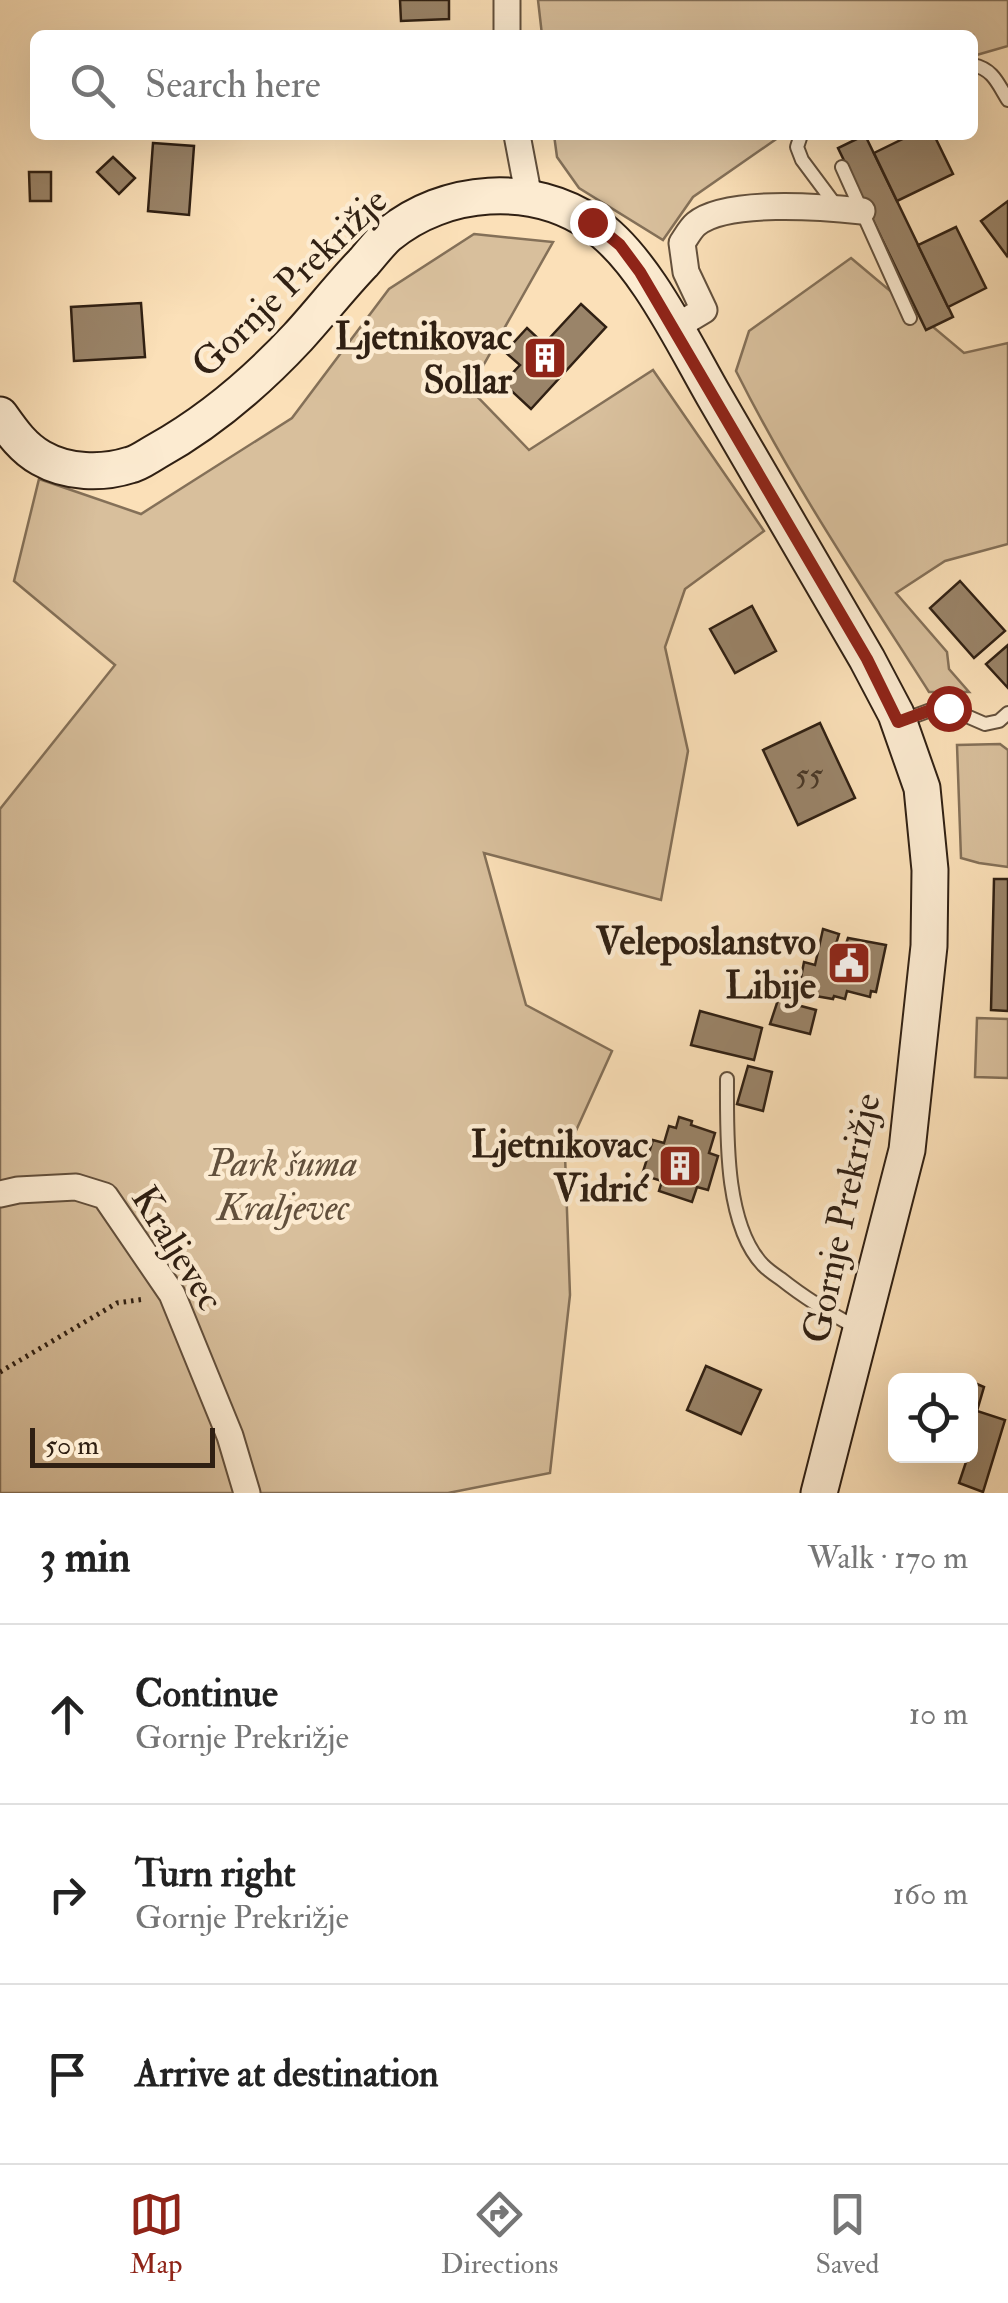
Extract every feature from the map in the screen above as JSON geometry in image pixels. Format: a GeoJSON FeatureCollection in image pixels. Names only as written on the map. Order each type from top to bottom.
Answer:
{"type":"FeatureCollection","features":[{"type":"Feature","properties":{"kind":"street"},"geometry":{"type":"LineString","coordinates":[[506,0],[506,30]]}},
{"type":"Feature","properties":{"kind":"street"},"geometry":{"type":"LineString","coordinates":[[518,140],[529,198]]}},
{"type":"Feature","properties":{"kind":"street","name":"Gornje Prekrižje"},"geometry":{"type":"LineString","coordinates":[[0,415],[20,443],[42,459],[68,468],[96,471],[132,465],[174,442],[238,395],[296,340],[388,235],[426,211],[452,202],[504,194],[529,198],[592,222],[620,245],[674,328],[867,659],[898,722],[922,788],[930,870],[929,946],[907,1150],[819,1493]]}},
{"type":"Feature","properties":{"kind":"street"},"geometry":{"type":"LineString","coordinates":[[674,328],[704,310],[686,272],[682,243],[696,224],[724,210],[850,210]]}},
{"type":"Feature","properties":{"kind":"street","name":"Kraljevec"},"geometry":{"type":"LineString","coordinates":[[0,1194],[76,1188],[105,1196],[172,1294],[230,1436],[247,1493]]}},
{"type":"Feature","properties":{"kind":"lane"},"geometry":{"type":"LineString","coordinates":[[978,67],[994,76],[1008,100]]}},
{"type":"Feature","properties":{"kind":"lane"},"geometry":{"type":"LineString","coordinates":[[800,140],[797,147],[802,160],[850,210],[910,318]]}},
{"type":"Feature","properties":{"kind":"lane"},"geometry":{"type":"LineString","coordinates":[[842,168],[850,210]]}},
{"type":"Feature","properties":{"kind":"lane"},"geometry":{"type":"LineString","coordinates":[[898,722],[939,708],[956,710],[986,724],[1008,714]]}},
{"type":"Feature","properties":{"kind":"lane"},"geometry":{"type":"LineString","coordinates":[[727,1080],[736,1218],[746,1240],[762,1265],[814,1305],[861,1330]]}},
{"type":"Feature","properties":{"kind":"path"},"geometry":{"type":"LineString","coordinates":[[0,1372],[117,1304],[172,1294]]}},
{"type":"Feature","properties":{"kind":"green space"},"geometry":{"type":"Polygon","coordinates":[[[538,0],[1008,0],[1008,46],[978,55],[978,30],[541,30],[538,0]]]}},
{"type":"Feature","properties":{"kind":"green space"},"geometry":{"type":"Polygon","coordinates":[[[555,140],[775,140],[693,197],[663,240],[579,188],[557,157],[555,140]]]}},
{"type":"Feature","properties":{"kind":"green space","name":"Park šuma Kraljevec"},"geometry":{"type":"Polygon","coordinates":[[[474,234],[553,242],[470,389],[529,450],[653,370],[764,531],[685,589],[665,647],[688,751],[661,900],[484,853],[526,1005],[612,1051],[565,1155],[570,1295],[550,1473],[448,1493],[0,1493],[0,809],[115,665],[14,581],[39,479],[141,514],[292,418],[389,289],[474,234]]]}},
{"type":"Feature","properties":{"kind":"green space"},"geometry":{"type":"Polygon","coordinates":[[[851,258],[964,353],[1008,343],[1008,544],[945,561],[896,593],[947,652],[949,669],[969,692],[929,692],[804,494],[736,371],[749,331],[851,258]]]}},
{"type":"Feature","properties":{"kind":"green space"},"geometry":{"type":"Polygon","coordinates":[[[1000,744],[1008,750],[1008,867],[961,858],[957,745],[1000,744]]]}},
{"type":"Feature","properties":{"kind":"green space"},"geometry":{"type":"Polygon","coordinates":[[[977,1018],[1008,1019],[1008,1078],[975,1077],[977,1018]]]}},
{"type":"Feature","properties":{"kind":"building"},"geometry":{"type":"Polygon","coordinates":[[[400,0],[449,0],[449,19],[401,21],[400,0]]]}},
{"type":"Feature","properties":{"kind":"building"},"geometry":{"type":"Polygon","coordinates":[[[855,140],[867,140],[953,317],[926,330],[838,148],[855,140]]]}},
{"type":"Feature","properties":{"kind":"building"},"geometry":{"type":"Polygon","coordinates":[[[901,140],[936,140],[953,174],[897,201],[874,153],[901,140]]]}},
{"type":"Feature","properties":{"kind":"building"},"geometry":{"type":"Polygon","coordinates":[[[153,143],[194,146],[189,215],[148,211],[153,143]]]}},
{"type":"Feature","properties":{"kind":"building"},"geometry":{"type":"Polygon","coordinates":[[[113,157],[135,178],[119,194],[97,172],[113,157]]]}},
{"type":"Feature","properties":{"kind":"building"},"geometry":{"type":"Polygon","coordinates":[[[29,172],[51,172],[51,201],[30,201],[29,172]]]}},
{"type":"Feature","properties":{"kind":"building"},"geometry":{"type":"Polygon","coordinates":[[[1008,201],[1008,254],[1007,256],[981,221],[1008,201]]]}},
{"type":"Feature","properties":{"kind":"building"},"geometry":{"type":"Polygon","coordinates":[[[956,227],[986,288],[948,307],[918,245],[956,227]]]}},
{"type":"Feature","properties":{"kind":"building"},"geometry":{"type":"Polygon","coordinates":[[[141,303],[145,357],[74,361],[71,307],[141,303]]]}},
{"type":"Feature","properties":{"kind":"building","name":"Ljetnikovac Sollar"},"geometry":{"type":"Polygon","coordinates":[[[581,304],[606,327],[531,409],[503,383],[520,365],[505,352],[527,328],[544,344],[581,304]]]}},
{"type":"Feature","properties":{"kind":"building"},"geometry":{"type":"Polygon","coordinates":[[[960,581],[1005,631],[974,658],[930,608],[960,581]]]}},
{"type":"Feature","properties":{"kind":"building"},"geometry":{"type":"Polygon","coordinates":[[[752,606],[776,651],[735,673],[710,629],[752,606]]]}},
{"type":"Feature","properties":{"kind":"building"},"geometry":{"type":"Polygon","coordinates":[[[1008,645],[1008,688],[986,664],[1008,645]]]}},
{"type":"Feature","properties":{"kind":"building"},"geometry":{"type":"Polygon","coordinates":[[[820,723],[855,798],[798,825],[763,750],[820,723]]]}},
{"type":"Feature","properties":{"kind":"building"},"geometry":{"type":"Polygon","coordinates":[[[994,879],[1008,879],[1008,1011],[991,1010],[994,879]]]}},
{"type":"Feature","properties":{"kind":"building","name":"Veleposlanstvo Libije"},"geometry":{"type":"Polygon","coordinates":[[[823,929],[839,934],[836,944],[845,947],[848,938],[886,945],[876,992],[871,991],[870,997],[847,991],[845,999],[798,993],[804,962],[815,965],[823,929]]]}},
{"type":"Feature","properties":{"kind":"building"},"geometry":{"type":"Polygon","coordinates":[[[778,1000],[816,1010],[810,1034],[770,1024],[778,1000]]]}},
{"type":"Feature","properties":{"kind":"building"},"geometry":{"type":"Polygon","coordinates":[[[700,1011],[762,1028],[754,1060],[691,1045],[700,1011]]]}},
{"type":"Feature","properties":{"kind":"building"},"geometry":{"type":"Polygon","coordinates":[[[748,1066],[772,1072],[763,1111],[737,1104],[748,1066]]]}},
{"type":"Feature","properties":{"kind":"building","name":"Ljetnikovac Vidrić"},"geometry":{"type":"Polygon","coordinates":[[[679,1117],[715,1133],[709,1153],[718,1156],[708,1190],[697,1187],[692,1202],[659,1191],[662,1181],[642,1175],[653,1140],[664,1143],[669,1126],[676,1128],[679,1117]]]}},
{"type":"Feature","properties":{"kind":"building"},"geometry":{"type":"Polygon","coordinates":[[[706,1366],[761,1390],[741,1434],[687,1410],[706,1366]]]}},
{"type":"Feature","properties":{"kind":"building"},"geometry":{"type":"Polygon","coordinates":[[[978,1384],[984,1387],[978,1408],[978,1384]]]}},
{"type":"Feature","properties":{"kind":"building"},"geometry":{"type":"Polygon","coordinates":[[[978,1411],[1005,1420],[983,1492],[959,1483],[966,1463],[978,1463],[978,1411]]]}},
{"type":"Feature","properties":{"kind":"place","name":"Ljetnikovac Sollar"},"geometry":{"type":"Point","coordinates":[545,358]}},
{"type":"Feature","properties":{"kind":"place","name":"Veleposlanstvo Libije"},"geometry":{"type":"Point","coordinates":[849,963]}},
{"type":"Feature","properties":{"kind":"place","name":"Ljetnikovac Vidrić"},"geometry":{"type":"Point","coordinates":[680,1166]}},
{"type":"Feature","properties":{"kind":"route"},"geometry":{"type":"LineString","coordinates":[[592,222],[620,245],[640,272],[867,659],[898,722],[948,708]]}}]}
